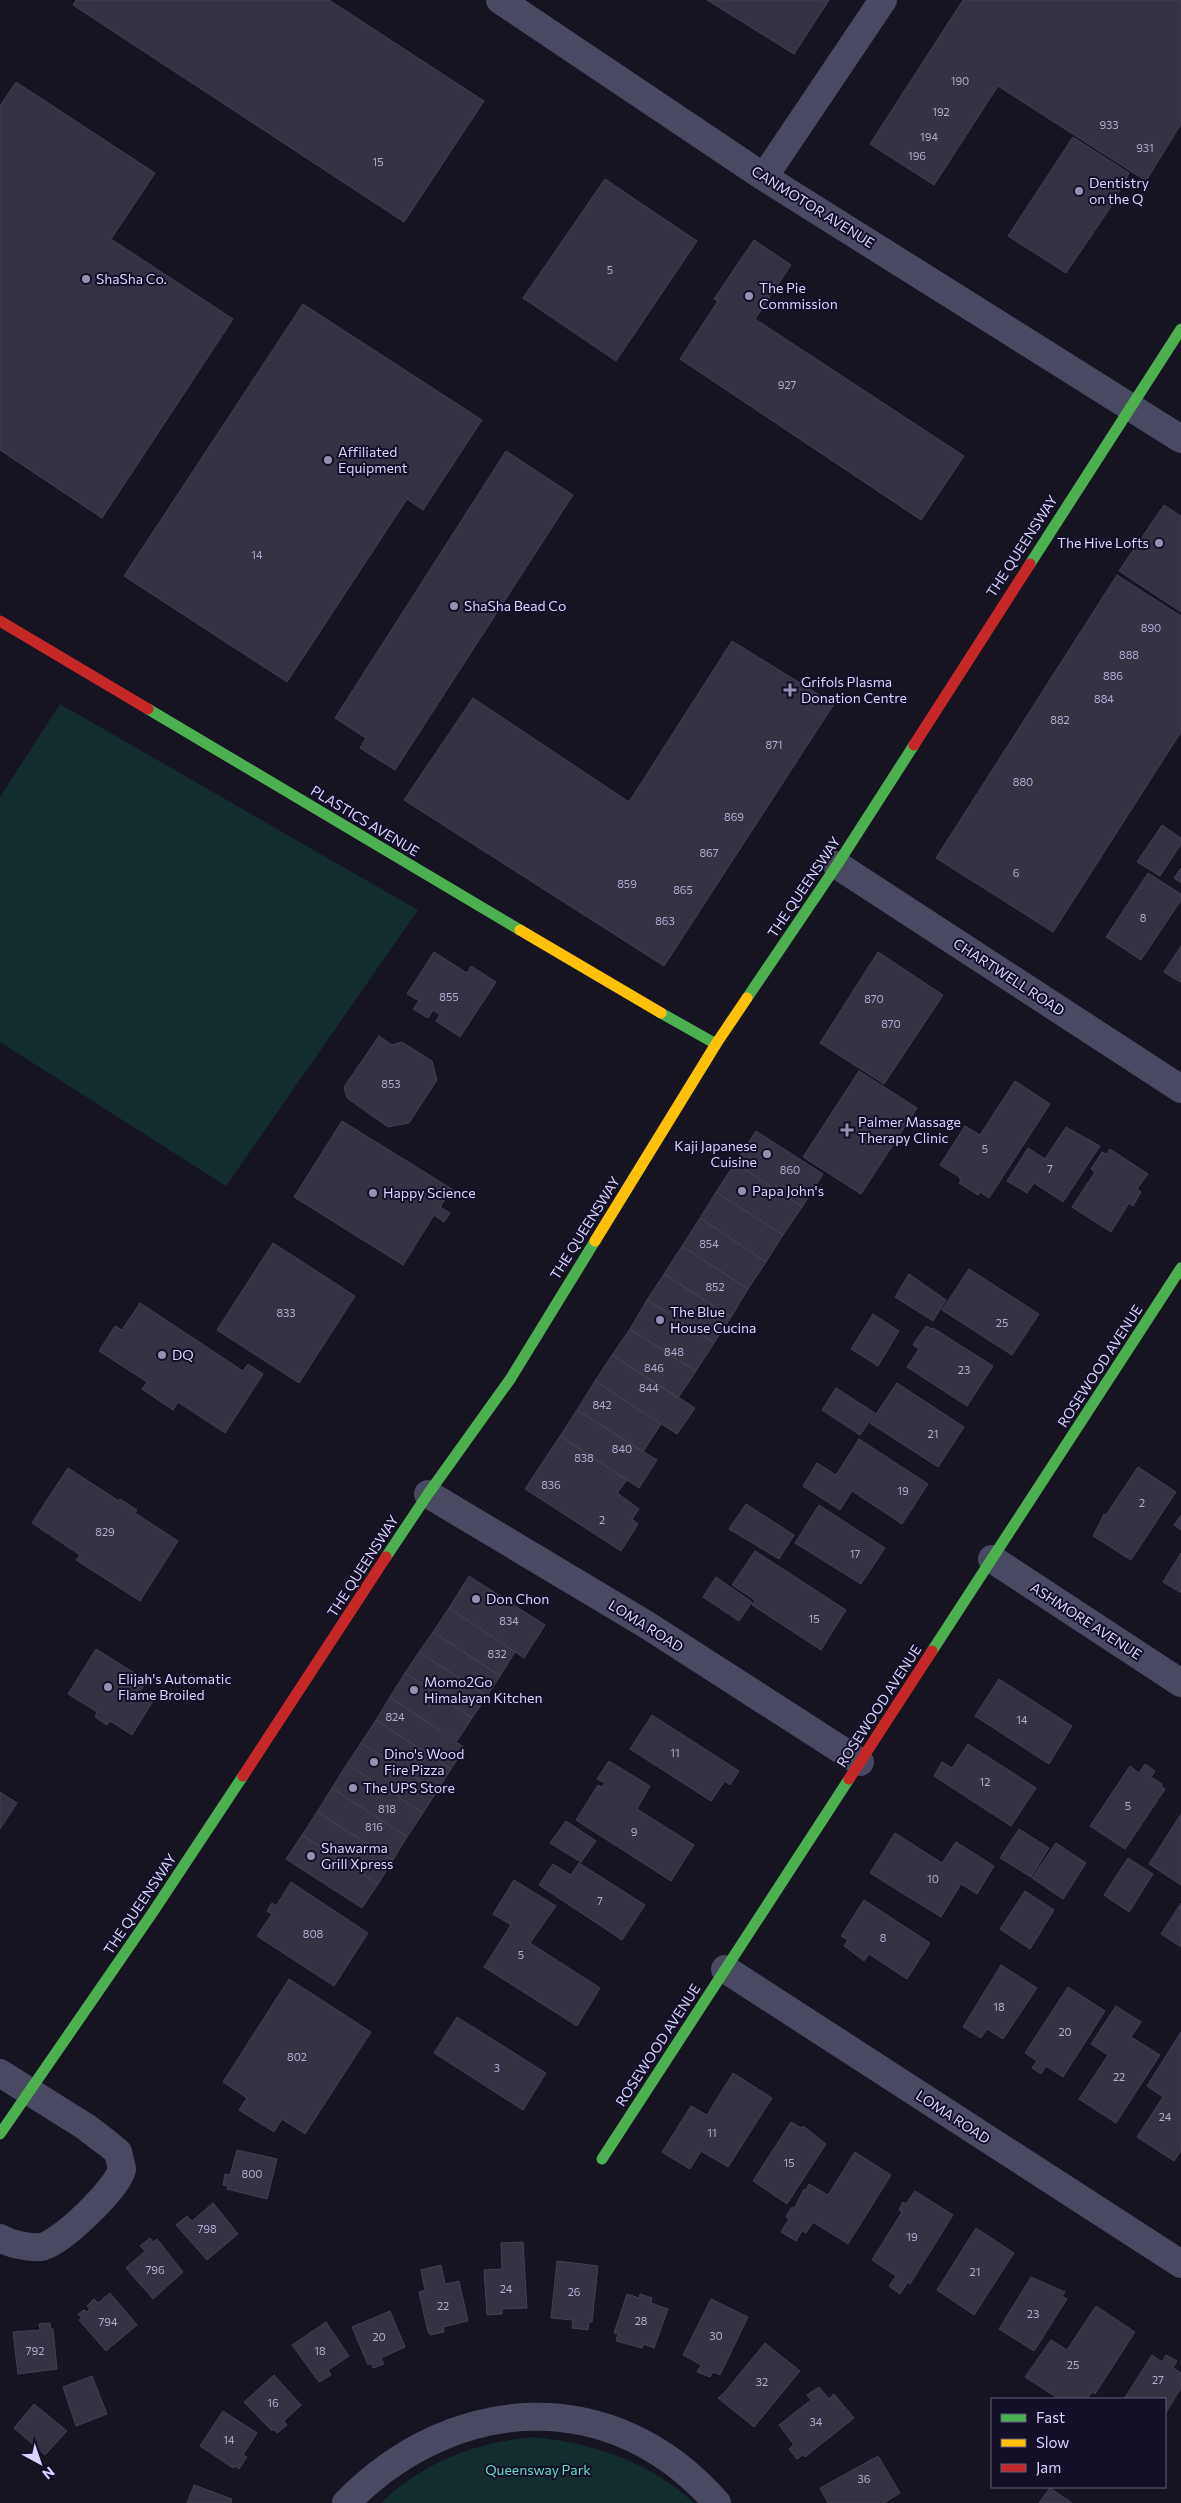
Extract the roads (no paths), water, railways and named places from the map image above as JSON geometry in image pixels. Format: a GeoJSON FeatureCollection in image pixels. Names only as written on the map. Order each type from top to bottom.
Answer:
{"type":"FeatureCollection","features":[{"type":"Feature","properties":{"kind":"main road","name":"THE QUEENSWAY"},"geometry":{"type":"LineString","coordinates":[[0,2134],[175,1880],[428,1494],[511,1378],[716,1044],[836,865],[1181,329]]}},
{"type":"Feature","properties":{"kind":"main road","name":"PLASTICS AVENUE"},"geometry":{"type":"LineString","coordinates":[[0,621],[648,1006],[716,1044]]}},
{"type":"Feature","properties":{"kind":"main road","name":"ROSEWOOD AVENUE"},"geometry":{"type":"LineString","coordinates":[[602,2159],[1181,1268]]}},
{"type":"Feature","properties":{"kind":"street","name":"CANMOTOR AVENUE"},"geometry":{"type":"LineString","coordinates":[[500,0],[764,177],[1181,439]]}},
{"type":"Feature","properties":{"kind":"street"},"geometry":{"type":"LineString","coordinates":[[764,177],[883,0]]}},
{"type":"Feature","properties":{"kind":"street","name":"CHARTWELL ROAD"},"geometry":{"type":"LineString","coordinates":[[836,865],[1181,1089]]}},
{"type":"Feature","properties":{"kind":"street","name":"LOMA ROAD"},"geometry":{"type":"LineString","coordinates":[[428,1494],[647,1625],[860,1762]]}},
{"type":"Feature","properties":{"kind":"street","name":"ASHMORE AVENUE"},"geometry":{"type":"LineString","coordinates":[[992,1559],[1181,1683]]}},
{"type":"Feature","properties":{"kind":"street","name":"LOMA ROAD"},"geometry":{"type":"LineString","coordinates":[[725,1969],[1181,2264]]}},
{"type":"Feature","properties":{"kind":"street"},"geometry":{"type":"LineString","coordinates":[[0,2073],[29,2093],[86,2127],[114,2148],[121,2158],[122,2169],[112,2190],[55,2241],[40,2247],[10,2243],[0,2238]]}},
{"type":"Feature","properties":{"kind":"street"},"geometry":{"type":"LineString","coordinates":[[346,2503],[366,2483],[396,2461],[440,2436],[477,2424],[520,2418],[558,2417],[596,2424],[630,2436],[686,2473],[717,2503]]}},
{"type":"Feature","properties":{"kind":"place","name":"Dentistry on the Q"},"geometry":{"type":"Point","coordinates":[1079,191]}},
{"type":"Feature","properties":{"kind":"place","name":"ShaSha Co."},"geometry":{"type":"Point","coordinates":[86,279]}},
{"type":"Feature","properties":{"kind":"place","name":"The Pie Commission"},"geometry":{"type":"Point","coordinates":[749,296]}},
{"type":"Feature","properties":{"kind":"place","name":"Affiliated Equipment"},"geometry":{"type":"Point","coordinates":[328,460]}},
{"type":"Feature","properties":{"kind":"place","name":"The Hive Lofts"},"geometry":{"type":"Point","coordinates":[1159,543]}},
{"type":"Feature","properties":{"kind":"place","name":"ShaSha Bead Co"},"geometry":{"type":"Point","coordinates":[454,606]}},
{"type":"Feature","properties":{"kind":"place","name":"Grifols Plasma Donation Centre"},"geometry":{"type":"Point","coordinates":[790,690]}},
{"type":"Feature","properties":{"kind":"place","name":"Palmer Massage Therapy Clinic"},"geometry":{"type":"Point","coordinates":[847,1130]}},
{"type":"Feature","properties":{"kind":"place","name":"Kaji Japanese Cuisine"},"geometry":{"type":"Point","coordinates":[767,1154]}},
{"type":"Feature","properties":{"kind":"place","name":"Papa John's"},"geometry":{"type":"Point","coordinates":[742,1191]}},
{"type":"Feature","properties":{"kind":"place","name":"Happy Science"},"geometry":{"type":"Point","coordinates":[373,1193]}},
{"type":"Feature","properties":{"kind":"place","name":"The Blue House Cucina"},"geometry":{"type":"Point","coordinates":[660,1320]}},
{"type":"Feature","properties":{"kind":"place","name":"DQ"},"geometry":{"type":"Point","coordinates":[162,1355]}},
{"type":"Feature","properties":{"kind":"place","name":"Don Chon"},"geometry":{"type":"Point","coordinates":[476,1599]}},
{"type":"Feature","properties":{"kind":"place","name":"Elijah's Automatic Flame Broiled"},"geometry":{"type":"Point","coordinates":[108,1687]}},
{"type":"Feature","properties":{"kind":"place","name":"Momo2Go Himalayan Kitchen"},"geometry":{"type":"Point","coordinates":[414,1690]}},
{"type":"Feature","properties":{"kind":"place","name":"Dino's Wood Fire Pizza"},"geometry":{"type":"Point","coordinates":[374,1762]}},
{"type":"Feature","properties":{"kind":"place","name":"The UPS Store"},"geometry":{"type":"Point","coordinates":[353,1788]}},
{"type":"Feature","properties":{"kind":"place","name":"Shawarma Grill Xpress"},"geometry":{"type":"Point","coordinates":[311,1856]}},
{"type":"Feature","properties":{"kind":"park label","name":"Queensway Park"},"geometry":{"type":"Point","coordinates":[538,2470]}}]}
